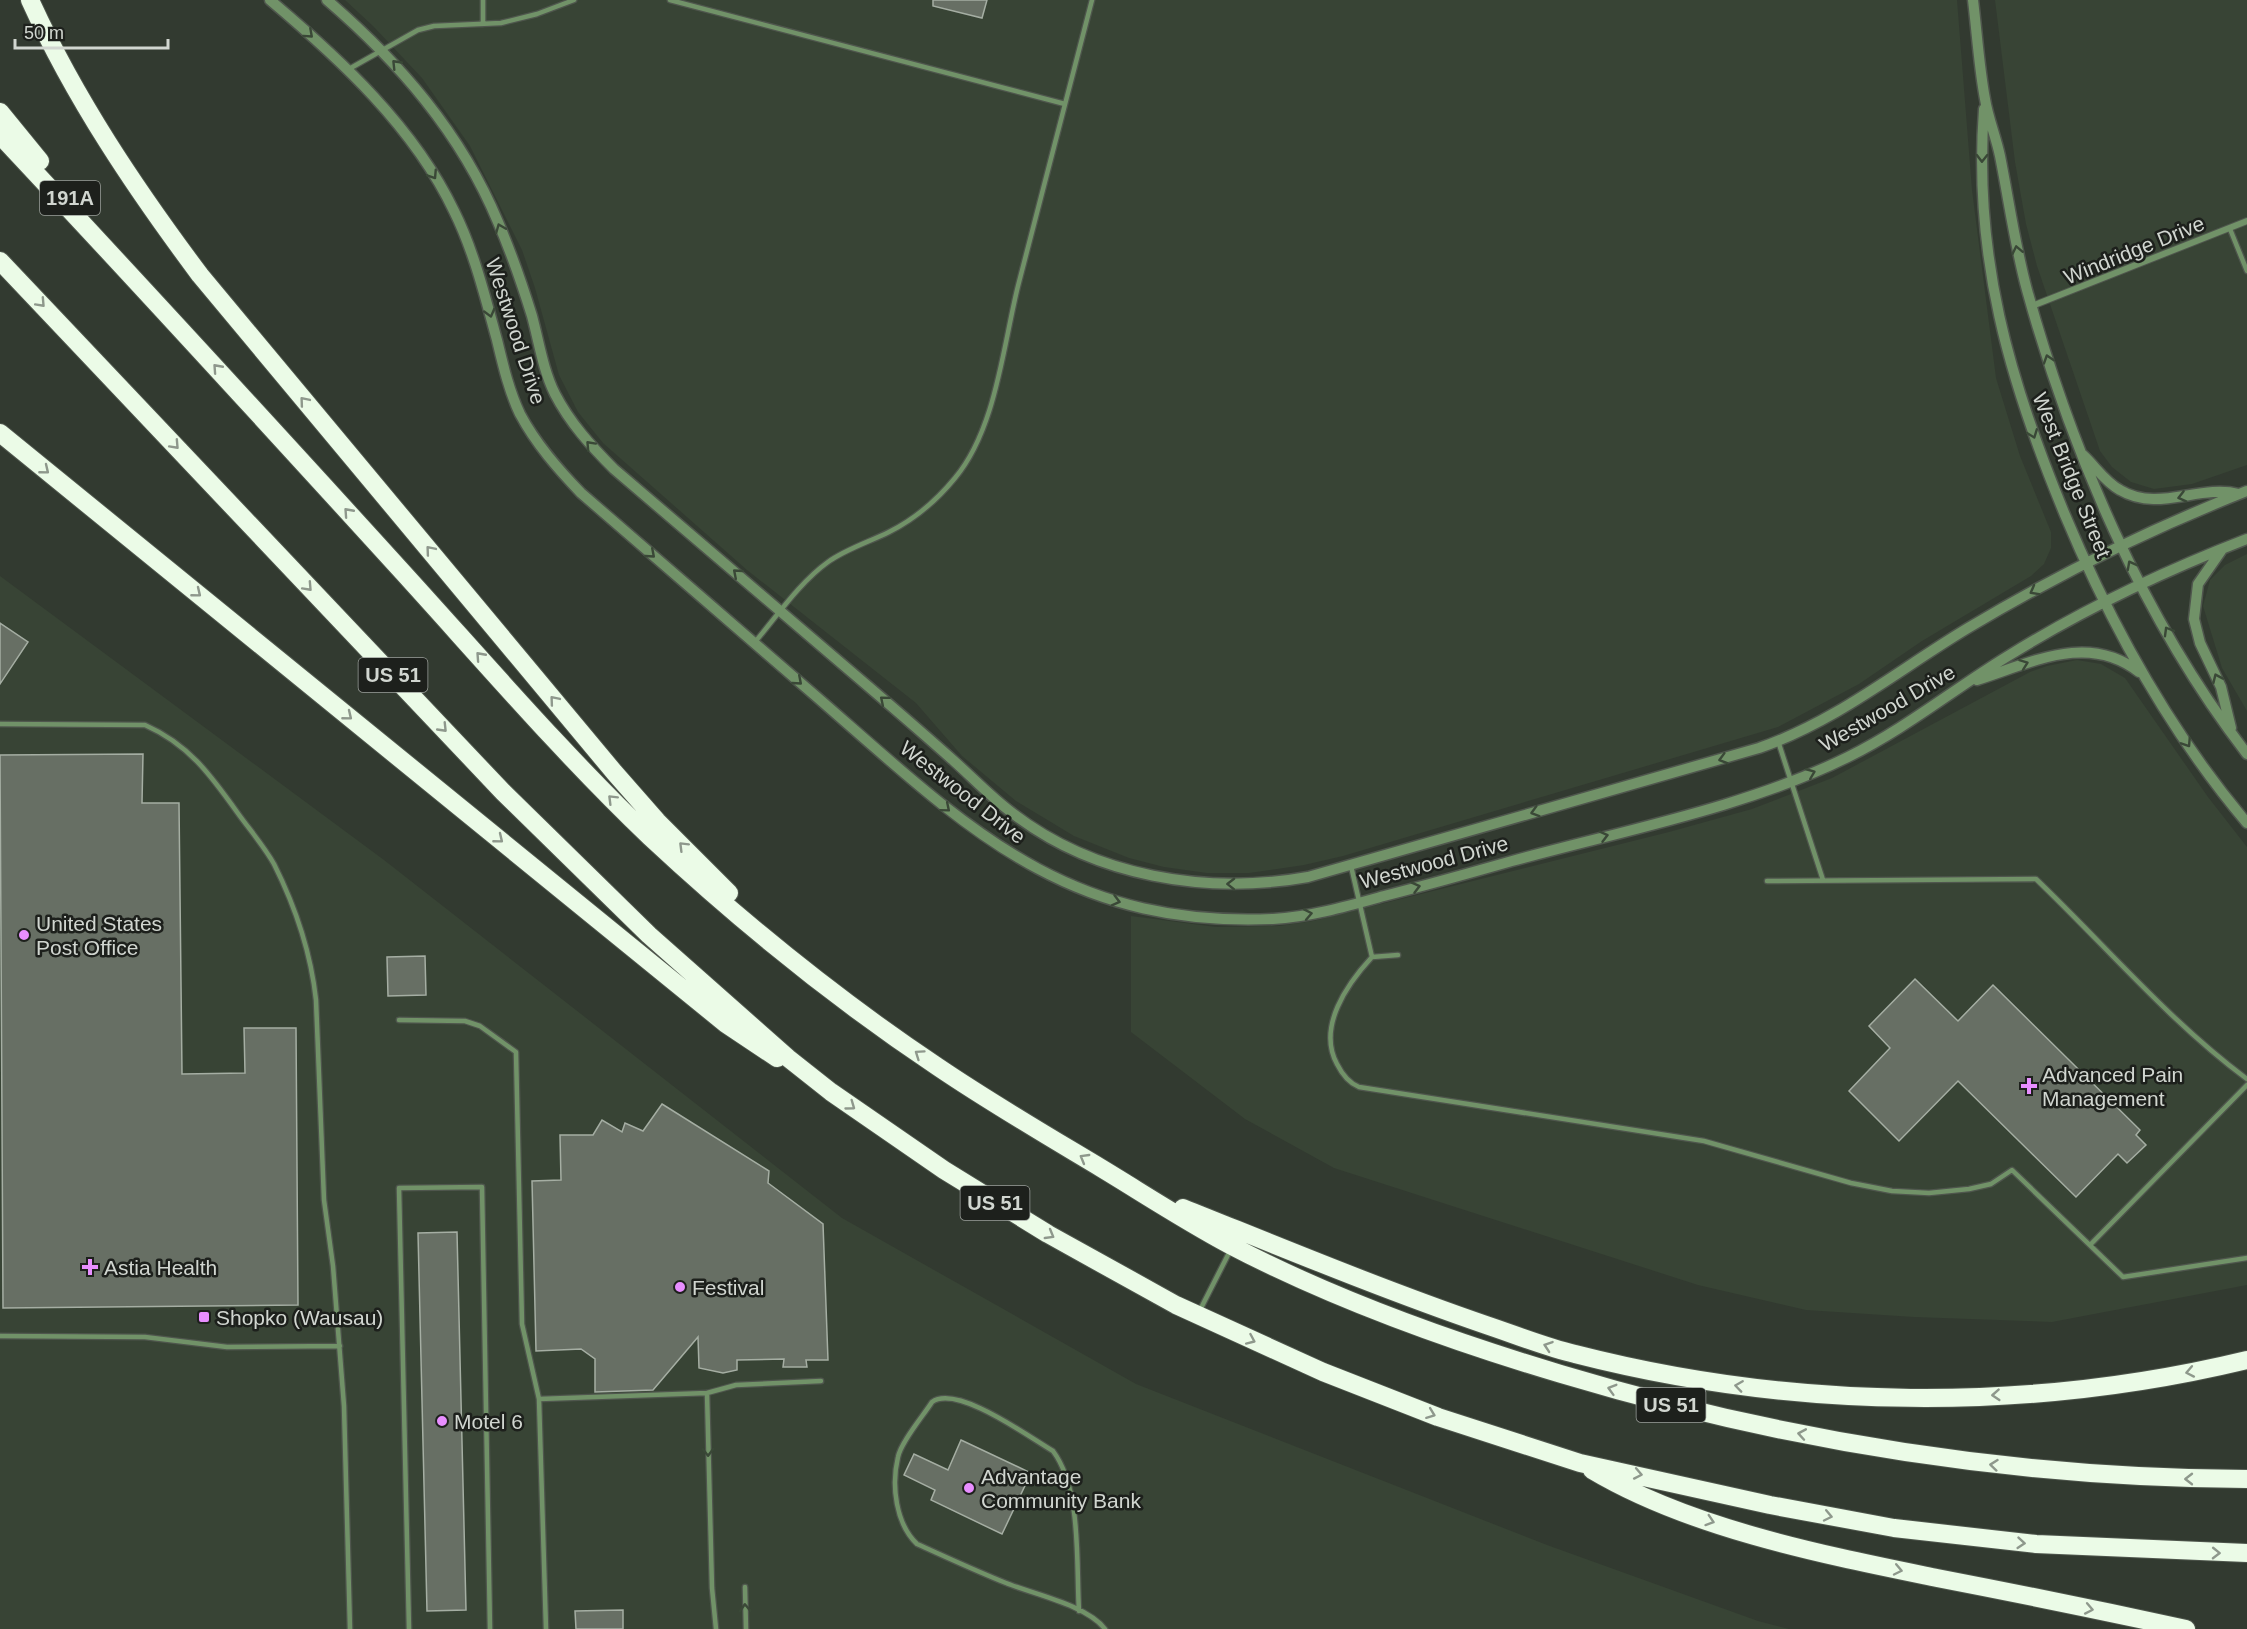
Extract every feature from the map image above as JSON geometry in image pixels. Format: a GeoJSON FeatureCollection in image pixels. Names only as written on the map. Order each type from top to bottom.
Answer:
{"type":"FeatureCollection","features":[{"type":"Feature","properties":{"kind":"highway"},"geometry":{"type":"LineString","coordinates":[[30,0],[56,55],[104,139],[146,202],[200,275],[635,797],[815,975]]}},
{"type":"Feature","properties":{"kind":"highway","name":"191A"},"geometry":{"type":"LineString","coordinates":[[0,112],[140,283]]}},
{"type":"Feature","properties":{"kind":"highway","name":"US 51"},"geometry":{"type":"LineString","coordinates":[[0,135],[140,283],[598,785],[704,886],[815,975],[938,1067],[1134,1188],[1233,1246],[1347,1299],[1487,1352],[1717,1417],[1878,1448],[1989,1464],[2058,1472],[2161,1478],[2247,1479]]}},
{"type":"Feature","properties":{"kind":"highway","name":"US 51"},"geometry":{"type":"LineString","coordinates":[[0,261],[565,855],[649,935],[804,1071],[863,1115],[987,1197],[1048,1234],[1198,1315],[1379,1394],[1505,1440],[1580,1463],[1802,1511],[1904,1529],[2056,1546],[2247,1553]]}},
{"type":"Feature","properties":{"kind":"highway"},"geometry":{"type":"LineString","coordinates":[[0,433],[738,1033],[773,1056],[804,1071]]}},
{"type":"Feature","properties":{"kind":"highway"},"geometry":{"type":"LineString","coordinates":[[1134,1188],[1415,1300],[1573,1354],[1656,1373],[1745,1387],[1848,1396],[1950,1398],[2049,1392],[2150,1380],[2247,1360]]}},
{"type":"Feature","properties":{"kind":"highway"},"geometry":{"type":"LineString","coordinates":[[1580,1463],[1647,1499],[1792,1545],[1904,1571],[2186,1629]]}},
{"type":"Feature","properties":{"kind":"street","name":"Westwood Drive"},"geometry":{"type":"LineString","coordinates":[[270,0],[347,70],[418,152],[455,212],[480,279],[513,396],[520,413],[545,453],[581,493],[976,832],[1014,857],[1062,882],[1129,905],[1212,918],[1282,918],[1359,903],[1701,810],[1791,781],[1867,747],[2010,655],[2103,602],[2247,539]]}},
{"type":"Feature","properties":{"kind":"street","name":"Westwood Drive"},"geometry":{"type":"LineString","coordinates":[[327,0],[410,79],[444,124],[488,199],[522,285],[549,380],[582,436],[614,468],[1011,812],[1048,836],[1094,858],[1163,878],[1213,883],[1278,882],[1351,866],[1778,741],[1846,709],[1970,628],[2085,563],[2243,493]]}},
{"type":"Feature","properties":{"kind":"street","name":"West Bridge Street"},"geometry":{"type":"LineString","coordinates":[[1973,0],[1985,100],[2032,306],[2081,453],[2121,546],[2141,584],[2201,689],[2247,754]]}},
{"type":"Feature","properties":{"kind":"street","name":"West Bridge Street"},"geometry":{"type":"LineString","coordinates":[[1985,100],[1982,157],[1990,269],[2004,346],[2025,414],[2103,602],[2144,676],[2203,768],[2247,823]]}},
{"type":"Feature","properties":{"kind":"street","name":"Windridge Drive"},"geometry":{"type":"LineString","coordinates":[[2032,306],[2247,221]]}},
{"type":"Feature","properties":{"kind":"street"},"geometry":{"type":"LineString","coordinates":[[2081,453],[2114,486],[2135,497],[2162,501],[2210,491],[2243,493]]}},
{"type":"Feature","properties":{"kind":"street"},"geometry":{"type":"LineString","coordinates":[[2224,548],[2212,560],[2198,584],[2194,619],[2200,643],[2221,687],[2232,735]]}},
{"type":"Feature","properties":{"kind":"street"},"geometry":{"type":"LineString","coordinates":[[1969,683],[2045,657],[2071,652],[2115,658],[2144,676]]}},
{"type":"Feature","properties":{"kind":"lane"},"geometry":{"type":"LineString","coordinates":[[483,0],[483,24]]}},
{"type":"Feature","properties":{"kind":"lane"},"geometry":{"type":"LineString","coordinates":[[347,70],[381,49],[427,27],[483,24],[537,14],[574,0]]}},
{"type":"Feature","properties":{"kind":"lane"},"geometry":{"type":"LineString","coordinates":[[670,0],[1065,104]]}},
{"type":"Feature","properties":{"kind":"lane"},"geometry":{"type":"LineString","coordinates":[[754,643],[829,561],[890,532],[919,514],[948,486],[969,458],[989,409],[1092,0]]}},
{"type":"Feature","properties":{"kind":"lane"},"geometry":{"type":"LineString","coordinates":[[2230,229],[2247,271]]}},
{"type":"Feature","properties":{"kind":"lane"},"geometry":{"type":"LineString","coordinates":[[0,724],[145,725],[164,733],[205,766],[273,863],[313,968],[324,1200],[340,1346],[346,1446],[350,1629]]}},
{"type":"Feature","properties":{"kind":"lane"},"geometry":{"type":"LineString","coordinates":[[1778,741],[1823,880]]}},
{"type":"Feature","properties":{"kind":"lane"},"geometry":{"type":"LineString","coordinates":[[1351,866],[1372,957]]}},
{"type":"Feature","properties":{"kind":"lane"},"geometry":{"type":"LineString","coordinates":[[1767,881],[2036,879],[2176,1018],[2210,1050],[2247,1078]]}},
{"type":"Feature","properties":{"kind":"lane"},"geometry":{"type":"LineString","coordinates":[[1398,955],[1372,957],[1344,995],[1333,1019],[1330,1035],[1331,1050],[1338,1067],[1349,1082],[1359,1087],[1690,1138],[1738,1149],[1851,1183],[1892,1191],[1929,1193],[1969,1189],[1991,1184],[2012,1170],[2123,1276],[2247,1258]]}},
{"type":"Feature","properties":{"kind":"lane"},"geometry":{"type":"LineString","coordinates":[[399,1020],[465,1021],[480,1026],[516,1052],[522,1324],[538,1399],[546,1629]]}},
{"type":"Feature","properties":{"kind":"lane"},"geometry":{"type":"LineString","coordinates":[[2090,1245],[2247,1085]]}},
{"type":"Feature","properties":{"kind":"lane"},"geometry":{"type":"LineString","coordinates":[[409,1629],[399,1188],[482,1187],[490,1629]]}},
{"type":"Feature","properties":{"kind":"lane"},"geometry":{"type":"LineString","coordinates":[[1198,1315],[1233,1246]]}},
{"type":"Feature","properties":{"kind":"lane"},"geometry":{"type":"LineString","coordinates":[[0,1336],[145,1337],[227,1347],[340,1346]]}},
{"type":"Feature","properties":{"kind":"lane"},"geometry":{"type":"LineString","coordinates":[[538,1399],[706,1393],[736,1385],[821,1381]]}},
{"type":"Feature","properties":{"kind":"lane"},"geometry":{"type":"LineString","coordinates":[[706,1393],[712,1588],[716,1629]]}},
{"type":"Feature","properties":{"kind":"lane"},"geometry":{"type":"LineString","coordinates":[[1079,1611],[1073,1513],[1069,1484],[1062,1463],[1053,1451],[975,1406],[952,1398],[939,1397],[932,1402],[898,1456],[896,1491],[901,1520],[907,1534],[917,1544],[1004,1583],[1079,1611],[1099,1622],[1105,1629]]}},
{"type":"Feature","properties":{"kind":"lane"},"geometry":{"type":"LineString","coordinates":[[745,1587],[746,1629]]}},
{"type":"Feature","properties":{"kind":"shaded area"},"geometry":{"type":"Polygon","coordinates":[[[345,0],[1957,0],[1972,190],[1996,378],[2020,456],[2051,532],[2051,548],[2044,564],[2031,576],[1922,641],[1859,684],[1778,727],[1343,856],[1304,865],[1249,873],[1207,873],[1164,867],[1129,858],[1074,836],[1016,801],[962,756],[916,703],[747,570],[603,443],[578,412],[559,375],[522,250],[470,146],[422,78],[345,0]]]}},
{"type":"Feature","properties":{"kind":"shaded area"},"geometry":{"type":"Polygon","coordinates":[[[1995,0],[2247,0],[2247,465],[2192,484],[2154,489],[2131,482],[2112,467],[2100,451],[2037,266],[2026,224],[2015,162],[1995,0]]]}},
{"type":"Feature","properties":{"kind":"shaded area"},"geometry":{"type":"Polygon","coordinates":[[[2247,554],[2247,711],[2222,668],[2203,606],[2210,580],[2225,565],[2247,554]]]}},
{"type":"Feature","properties":{"kind":"shaded area"},"geometry":{"type":"Polygon","coordinates":[[[0,576],[384,860],[842,1218],[1136,1384],[1547,1545],[1758,1621],[1789,1629],[0,1629],[0,576]]]}},
{"type":"Feature","properties":{"kind":"shaded area"},"geometry":{"type":"Polygon","coordinates":[[[2077,660],[2101,664],[2125,678],[2208,797],[2247,847],[2247,1285],[2052,1322],[1806,1310],[1698,1285],[1334,1168],[1245,1119],[1131,1032],[1131,916],[1216,927],[1279,926],[1313,921],[1669,832],[1752,809],[1832,778],[2030,672],[2077,660]]]}},
{"type":"Feature","properties":{"kind":"building"},"geometry":{"type":"Polygon","coordinates":[[[933,0],[987,0],[982,18],[933,6],[933,0]]]}},
{"type":"Feature","properties":{"kind":"building"},"geometry":{"type":"Polygon","coordinates":[[[0,623],[28,642],[0,684],[0,623]]]}},
{"type":"Feature","properties":{"kind":"building"},"geometry":{"type":"Polygon","coordinates":[[[143,754],[142,803],[179,803],[182,1074],[245,1073],[244,1028],[296,1028],[298,1305],[3,1308],[0,755],[143,754]]]}},
{"type":"Feature","properties":{"kind":"building"},"geometry":{"type":"Polygon","coordinates":[[[425,956],[426,995],[388,996],[387,957],[425,956]]]}},
{"type":"Feature","properties":{"kind":"building","name":"Advanced Pain Management"},"geometry":{"type":"Polygon","coordinates":[[[1915,979],[1958,1021],[1993,985],[2140,1130],[2136,1135],[2146,1145],[2127,1163],[2118,1154],[2076,1197],[1958,1081],[1899,1141],[1849,1091],[1890,1048],[1869,1026],[1915,979]]]}},
{"type":"Feature","properties":{"kind":"building","name":"Festival"},"geometry":{"type":"Polygon","coordinates":[[[662,1104],[769,1171],[768,1183],[823,1224],[828,1360],[806,1360],[807,1367],[783,1367],[784,1359],[737,1360],[737,1370],[723,1373],[699,1368],[698,1337],[653,1390],[595,1392],[595,1359],[581,1349],[536,1351],[532,1181],[561,1180],[560,1135],[593,1135],[602,1120],[622,1132],[625,1123],[643,1131],[662,1104]]]}},
{"type":"Feature","properties":{"kind":"building","name":"Motel 6"},"geometry":{"type":"Polygon","coordinates":[[[457,1232],[466,1610],[427,1611],[418,1233],[457,1232]]]}},
{"type":"Feature","properties":{"kind":"building"},"geometry":{"type":"Polygon","coordinates":[[[961,1440],[1031,1473],[1002,1534],[931,1500],[935,1490],[904,1475],[914,1454],[948,1470],[961,1440]]]}},
{"type":"Feature","properties":{"kind":"building"},"geometry":{"type":"Polygon","coordinates":[[[623,1610],[623,1629],[576,1629],[575,1611],[623,1610]]]}},
{"type":"Feature","properties":{"kind":"place","name":"United States Post Office"},"geometry":{"type":"Point","coordinates":[24,935]}},
{"type":"Feature","properties":{"kind":"place","name":"Advanced Pain Management"},"geometry":{"type":"Point","coordinates":[2029,1086]}},
{"type":"Feature","properties":{"kind":"place","name":"Astia Health"},"geometry":{"type":"Point","coordinates":[90,1267]}},
{"type":"Feature","properties":{"kind":"place","name":"Festival"},"geometry":{"type":"Point","coordinates":[680,1287]}},
{"type":"Feature","properties":{"kind":"place","name":"Shopko (Wausau)"},"geometry":{"type":"Point","coordinates":[204,1317]}},
{"type":"Feature","properties":{"kind":"place","name":"Motel 6"},"geometry":{"type":"Point","coordinates":[442,1421]}},
{"type":"Feature","properties":{"kind":"place","name":"Advantage Community Bank"},"geometry":{"type":"Point","coordinates":[969,1488]}}]}
